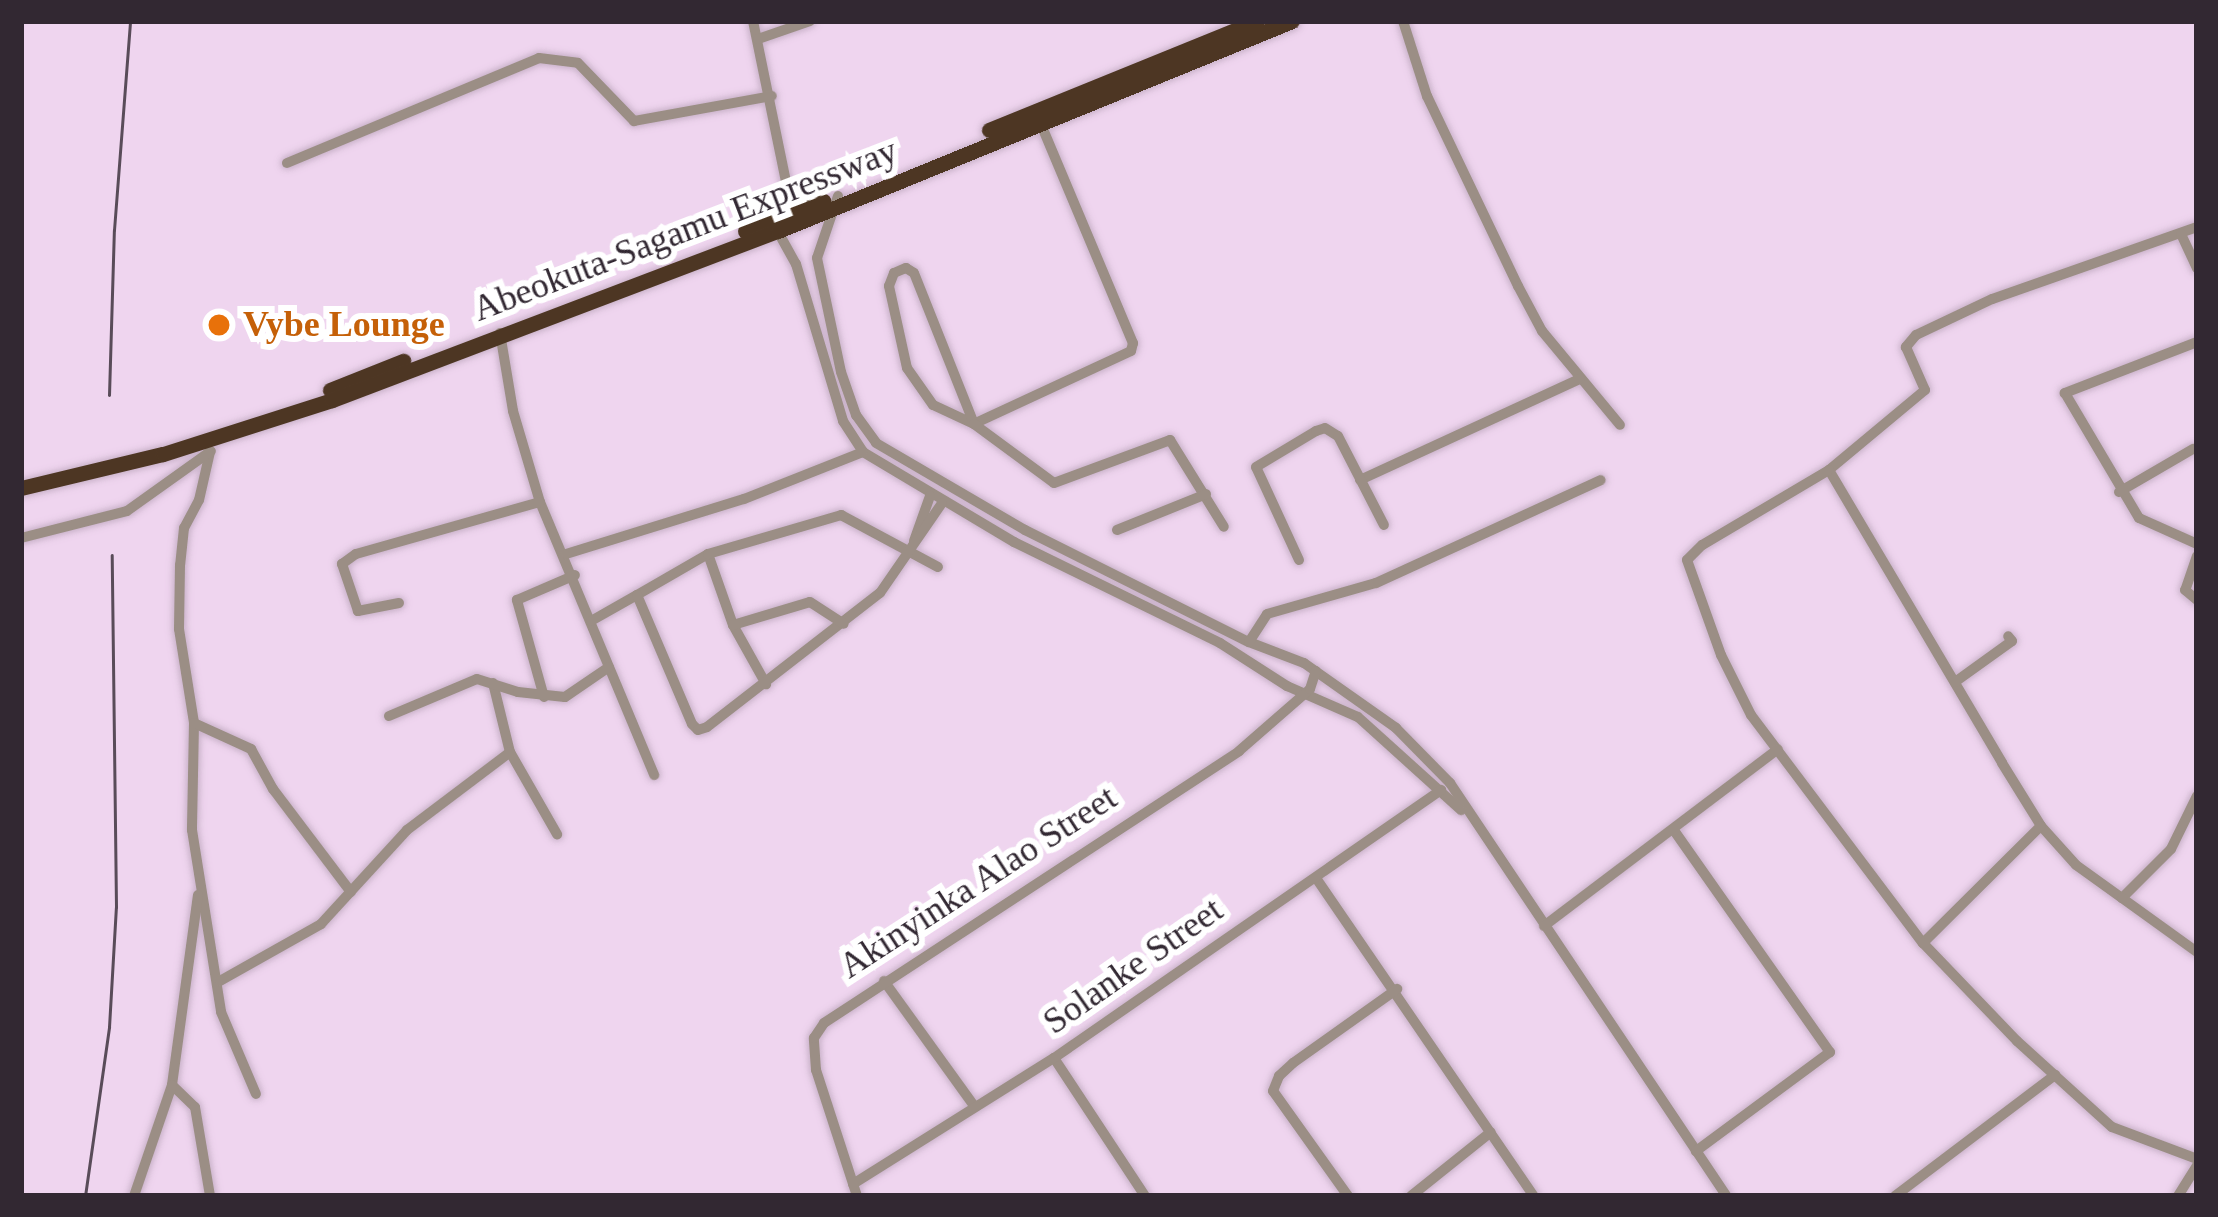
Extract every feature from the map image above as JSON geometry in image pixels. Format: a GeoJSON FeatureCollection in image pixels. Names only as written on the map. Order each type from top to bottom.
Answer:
{"type":"FeatureCollection","features":[{"type":"Feature","properties":{"kind":"highway","name":"Abeokuta-Sagamu Expressway"},"geometry":{"type":"LineString","coordinates":[[21,478],[222,432],[774,226],[801,210],[836,202],[1258,21]]}},
{"type":"Feature","properties":{"kind":"highway","name":"Abeokuta-Sagamu Expressway"},"geometry":{"type":"LineString","coordinates":[[21,488],[222,432],[500,333],[1292,21]]}},
{"type":"Feature","properties":{"kind":"street"},"geometry":{"type":"LineString","coordinates":[[753,21],[789,196],[801,210]]}},
{"type":"Feature","properties":{"kind":"street"},"geometry":{"type":"LineString","coordinates":[[758,38],[810,21]]}},
{"type":"Feature","properties":{"kind":"street"},"geometry":{"type":"LineString","coordinates":[[1403,21],[1427,96],[1517,286],[1580,379],[1620,425]]}},
{"type":"Feature","properties":{"kind":"street"},"geometry":{"type":"LineString","coordinates":[[287,164],[539,58],[578,63],[605,85],[634,122],[772,96]]}},
{"type":"Feature","properties":{"kind":"street"},"geometry":{"type":"LineString","coordinates":[[974,424],[1131,351],[1133,343],[1040,122]]}},
{"type":"Feature","properties":{"kind":"street"},"geometry":{"type":"LineString","coordinates":[[836,202],[817,258],[823,296],[856,415],[888,454],[1025,530],[1316,671],[1421,750],[1726,1196]]}},
{"type":"Feature","properties":{"kind":"street"},"geometry":{"type":"LineString","coordinates":[[774,226],[796,264],[843,421],[863,452],[936,499],[1220,644],[1279,681],[1358,717],[1476,825]]}},
{"type":"Feature","properties":{"kind":"street"},"geometry":{"type":"LineString","coordinates":[[2178,1196],[2197,1162],[2112,1126],[1923,943],[1735,688],[1687,560],[1702,545],[1828,470],[1925,390],[1906,346],[1916,335],[1992,299],[2197,227]]}},
{"type":"Feature","properties":{"kind":"street"},"geometry":{"type":"LineString","coordinates":[[2181,234],[2197,269]]}},
{"type":"Feature","properties":{"kind":"street"},"geometry":{"type":"LineString","coordinates":[[796,264],[817,258]]}},
{"type":"Feature","properties":{"kind":"street"},"geometry":{"type":"LineString","coordinates":[[974,424],[914,273],[906,268],[894,273],[889,298],[907,368],[923,396],[974,424],[1054,483],[1158,440],[1170,440],[1224,527]]}},
{"type":"Feature","properties":{"kind":"street"},"geometry":{"type":"LineString","coordinates":[[808,300],[823,296]]}},
{"type":"Feature","properties":{"kind":"street"},"geometry":{"type":"LineString","coordinates":[[500,333],[513,411],[540,502],[566,554],[654,775]]}},
{"type":"Feature","properties":{"kind":"street"},"geometry":{"type":"LineString","coordinates":[[2197,342],[2065,392],[2119,492],[2139,518],[2197,544]]}},
{"type":"Feature","properties":{"kind":"street"},"geometry":{"type":"LineString","coordinates":[[1360,480],[1580,379]]}},
{"type":"Feature","properties":{"kind":"street"},"geometry":{"type":"LineString","coordinates":[[1300,560],[1259,476],[1260,461],[1325,428],[1338,436],[1384,525]]}},
{"type":"Feature","properties":{"kind":"street"},"geometry":{"type":"LineString","coordinates":[[222,432],[210,452],[199,500],[184,528],[179,629],[194,723],[192,830],[200,886],[220,981],[221,1012],[256,1094]]}},
{"type":"Feature","properties":{"kind":"street"},"geometry":{"type":"LineString","coordinates":[[2119,492],[2193,449]]}},
{"type":"Feature","properties":{"kind":"street"},"geometry":{"type":"LineString","coordinates":[[21,538],[127,511],[210,452]]}},
{"type":"Feature","properties":{"kind":"street"},"geometry":{"type":"LineString","coordinates":[[566,554],[744,499],[863,452]]}},
{"type":"Feature","properties":{"kind":"street"},"geometry":{"type":"LineString","coordinates":[[1828,470],[2041,826],[2076,865],[2197,952]]}},
{"type":"Feature","properties":{"kind":"street"},"geometry":{"type":"LineString","coordinates":[[1249,642],[1267,614],[1376,584],[1601,480]]}},
{"type":"Feature","properties":{"kind":"street"},"geometry":{"type":"LineString","coordinates":[[1117,530],[1206,494]]}},
{"type":"Feature","properties":{"kind":"street"},"geometry":{"type":"LineString","coordinates":[[637,595],[698,730],[766,684],[880,593],[936,499]]}},
{"type":"Feature","properties":{"kind":"street"},"geometry":{"type":"LineString","coordinates":[[399,604],[358,610],[341,564],[356,554],[540,502]]}},
{"type":"Feature","properties":{"kind":"street"},"geometry":{"type":"LineString","coordinates":[[591,621],[708,554],[841,515],[912,544],[938,567]]}},
{"type":"Feature","properties":{"kind":"street"},"geometry":{"type":"LineString","coordinates":[[708,554],[733,625],[766,684]]}},
{"type":"Feature","properties":{"kind":"street"},"geometry":{"type":"LineString","coordinates":[[2197,556],[2186,590],[2197,600]]}},
{"type":"Feature","properties":{"kind":"street"},"geometry":{"type":"LineString","coordinates":[[544,697],[517,600],[574,575]]}},
{"type":"Feature","properties":{"kind":"street"},"geometry":{"type":"LineString","coordinates":[[733,625],[810,602],[844,623]]}},
{"type":"Feature","properties":{"kind":"street"},"geometry":{"type":"LineString","coordinates":[[1955,682],[2012,641],[2008,636]]}},
{"type":"Feature","properties":{"kind":"street"},"geometry":{"type":"LineString","coordinates":[[1279,681],[1292,658]]}},
{"type":"Feature","properties":{"kind":"street"},"geometry":{"type":"LineString","coordinates":[[388,716],[465,682],[493,682],[544,697],[577,692],[609,667]]}},
{"type":"Feature","properties":{"kind":"street","name":"Akinyinka Alao Street"},"geometry":{"type":"LineString","coordinates":[[855,1190],[816,1070],[814,1038],[841,1008],[1210,771],[1313,685],[1316,671]]}},
{"type":"Feature","properties":{"kind":"street"},"geometry":{"type":"LineString","coordinates":[[493,682],[510,752],[556,834]]}},
{"type":"Feature","properties":{"kind":"street"},"geometry":{"type":"LineString","coordinates":[[194,723],[251,749],[274,789],[351,892]]}},
{"type":"Feature","properties":{"kind":"street"},"geometry":{"type":"LineString","coordinates":[[1544,926],[1778,749]]}},
{"type":"Feature","properties":{"kind":"street"},"geometry":{"type":"LineString","coordinates":[[220,981],[321,924],[407,830],[510,752]]}},
{"type":"Feature","properties":{"kind":"street","name":"Solanke Street"},"geometry":{"type":"LineString","coordinates":[[855,1190],[1441,790]]}},
{"type":"Feature","properties":{"kind":"street"},"geometry":{"type":"LineString","coordinates":[[2122,898],[2171,849],[2197,796]]}},
{"type":"Feature","properties":{"kind":"street"},"geometry":{"type":"LineString","coordinates":[[1923,943],[2041,826]]}},
{"type":"Feature","properties":{"kind":"street"},"geometry":{"type":"LineString","coordinates":[[1673,829],[1830,1052],[1696,1151]]}},
{"type":"Feature","properties":{"kind":"street"},"geometry":{"type":"LineString","coordinates":[[1316,878],[1397,989],[1534,1196]]}},
{"type":"Feature","properties":{"kind":"street"},"geometry":{"type":"LineString","coordinates":[[134,1196],[172,1084],[200,886]]}},
{"type":"Feature","properties":{"kind":"street"},"geometry":{"type":"LineString","coordinates":[[884,981],[975,1107]]}},
{"type":"Feature","properties":{"kind":"street"},"geometry":{"type":"LineString","coordinates":[[1348,1196],[1274,1091],[1279,1076],[1293,1063],[1397,989]]}},
{"type":"Feature","properties":{"kind":"street"},"geometry":{"type":"LineString","coordinates":[[1054,1058],[1145,1196]]}},
{"type":"Feature","properties":{"kind":"street"},"geometry":{"type":"LineString","coordinates":[[1895,1196],[2055,1075]]}},
{"type":"Feature","properties":{"kind":"street"},"geometry":{"type":"LineString","coordinates":[[172,1084],[195,1107],[210,1196]]}},
{"type":"Feature","properties":{"kind":"street"},"geometry":{"type":"LineString","coordinates":[[1411,1196],[1491,1132]]}},
{"type":"Feature","properties":{"kind":"railway"},"geometry":{"type":"LineString","coordinates":[[109,395],[114,230],[130,21]]}},
{"type":"Feature","properties":{"kind":"railway"},"geometry":{"type":"LineString","coordinates":[[85,1196],[109,1027],[116,907],[112,555]]}},
{"type":"Feature","properties":{"kind":"place","name":"Vybe Lounge"},"geometry":{"type":"Point","coordinates":[219,325]}}]}
